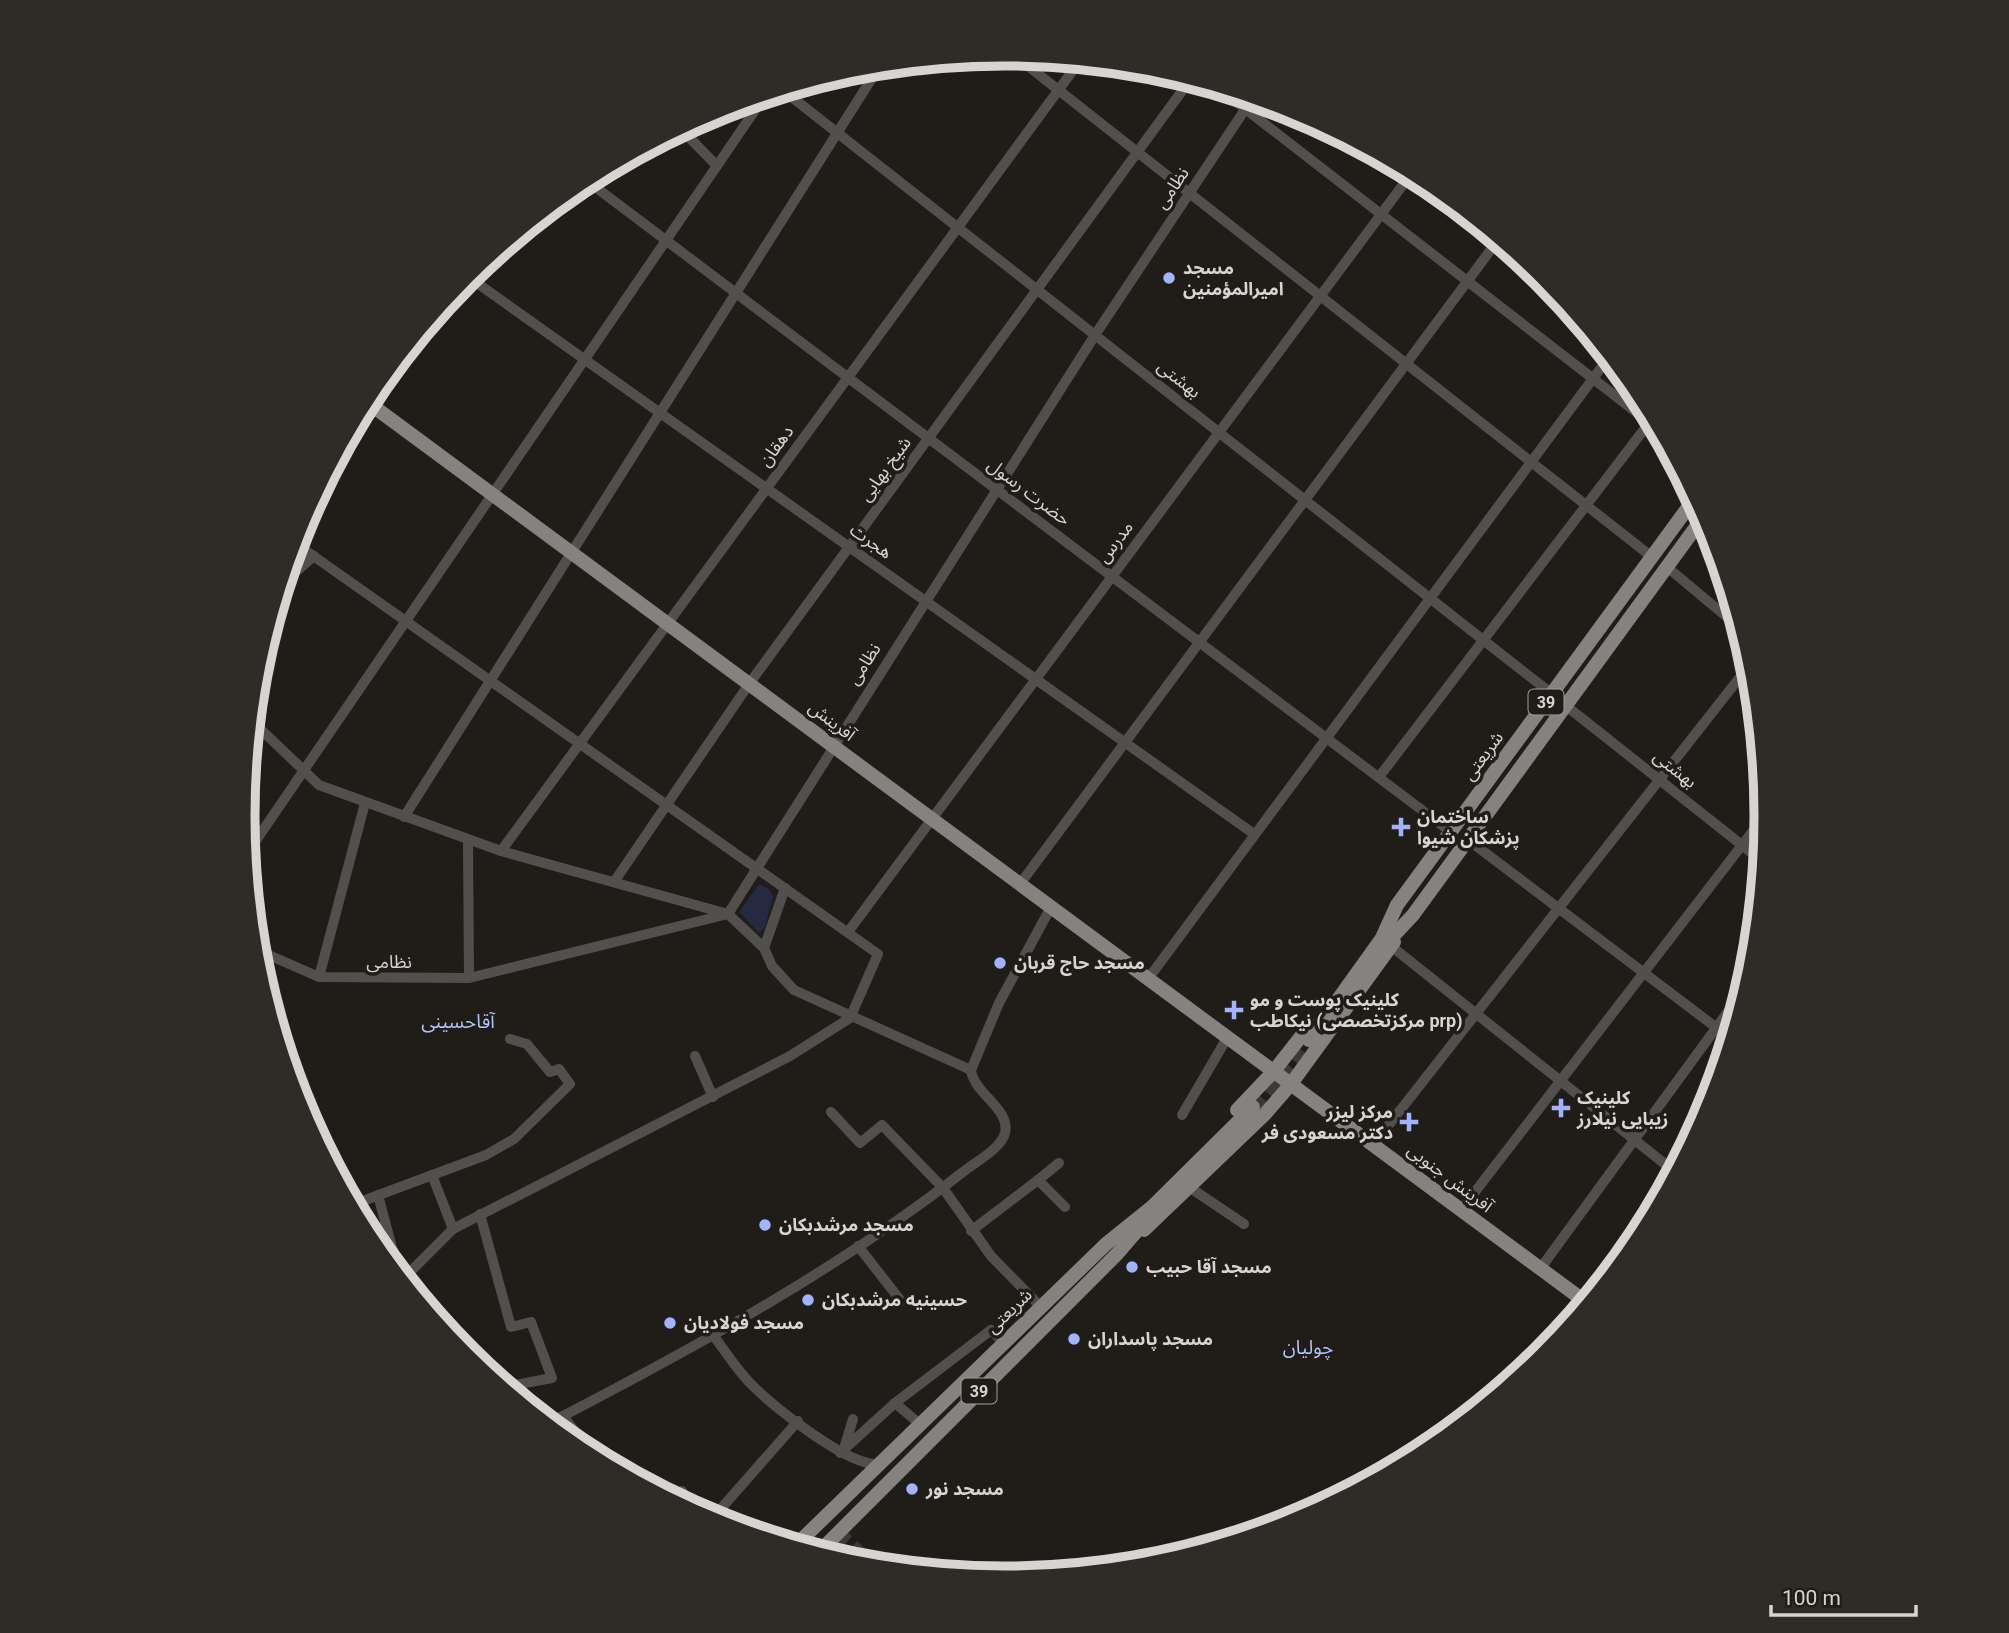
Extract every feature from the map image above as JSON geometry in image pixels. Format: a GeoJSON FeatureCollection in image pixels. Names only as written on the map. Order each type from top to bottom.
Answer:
{"type":"FeatureCollection","features":[{"type":"Feature","properties":{"kind":"main road","name":"آفرینش"},"geometry":{"type":"LineString","coordinates":[[376,408],[1291,1084]]}},
{"type":"Feature","properties":{"kind":"main road","name":"شریعتی"},"geometry":{"type":"LineString","coordinates":[[1310,1042],[1382,938],[1397,905],[1688,508]]}},
{"type":"Feature","properties":{"kind":"main road","name":"شریعتی"},"geometry":{"type":"LineString","coordinates":[[1310,1042],[1387,942],[1413,915],[1696,527]]}},
{"type":"Feature","properties":{"kind":"main road"},"geometry":{"type":"LineString","coordinates":[[1117,1254],[1189,1187],[1255,1108],[1274,1071],[1310,1042],[1391,946],[1413,915]]}},
{"type":"Feature","properties":{"kind":"main road"},"geometry":{"type":"LineString","coordinates":[[1255,1108],[1291,1084],[1310,1042]]}},
{"type":"Feature","properties":{"kind":"main road","name":"آفرینش جنوبی"},"geometry":{"type":"LineString","coordinates":[[1291,1084],[1579,1297]]}},
{"type":"Feature","properties":{"kind":"main road","name":"شریعتی"},"geometry":{"type":"LineString","coordinates":[[803,1539],[1106,1244],[1255,1108]]}},
{"type":"Feature","properties":{"kind":"main road","name":"شریعتی"},"geometry":{"type":"LineString","coordinates":[[825,1545],[1117,1254],[1155,1210],[1255,1108]]}},
{"type":"Feature","properties":{"kind":"main road","name":"39"},"geometry":{"type":"LineString","coordinates":[[810,1541],[828,1516]]}},
{"type":"Feature","properties":{"kind":"main road","name":"39"},"geometry":{"type":"LineString","coordinates":[[819,1543],[840,1528]]}},
{"type":"Feature","properties":{"kind":"street"},"geometry":{"type":"LineString","coordinates":[[1030,67],[1652,557]]}},
{"type":"Feature","properties":{"kind":"street","name":"دهقان"},"geometry":{"type":"LineString","coordinates":[[501,851],[1073,70]]}},
{"type":"Feature","properties":{"kind":"street"},"geometry":{"type":"LineString","coordinates":[[404,817],[871,79]]}},
{"type":"Feature","properties":{"kind":"street","name":"شیخ بهایی"},"geometry":{"type":"LineString","coordinates":[[614,883],[750,684],[1183,88]]}},
{"type":"Feature","properties":{"kind":"street","name":"بهشتی"},"geometry":{"type":"LineString","coordinates":[[792,97],[1552,694]]}},
{"type":"Feature","properties":{"kind":"street","name":"نظامی"},"geometry":{"type":"LineString","coordinates":[[268,955],[319,977],[469,978],[728,914],[832,746],[1095,335],[1247,107]]}},
{"type":"Feature","properties":{"kind":"street"},"geometry":{"type":"LineString","coordinates":[[256,841],[756,109]]}},
{"type":"Feature","properties":{"kind":"street"},"geometry":{"type":"LineString","coordinates":[[1256,110],[1381,214],[1633,409]]}},
{"type":"Feature","properties":{"kind":"street"},"geometry":{"type":"LineString","coordinates":[[689,137],[717,166]]}},
{"type":"Feature","properties":{"kind":"street","name":"مدرس"},"geometry":{"type":"LineString","coordinates":[[848,932],[1405,183]]}},
{"type":"Feature","properties":{"kind":"street","name":"حضرت رسول"},"geometry":{"type":"LineString","coordinates":[[596,188],[1451,831]]}},
{"type":"Feature","properties":{"kind":"street"},"geometry":{"type":"LineString","coordinates":[[1020,884],[1492,247]]}},
{"type":"Feature","properties":{"kind":"street","name":"هجرت"},"geometry":{"type":"LineString","coordinates":[[477,283],[1254,834]]}},
{"type":"Feature","properties":{"kind":"street"},"geometry":{"type":"LineString","coordinates":[[1148,979],[1603,365]]}},
{"type":"Feature","properties":{"kind":"street"},"geometry":{"type":"LineString","coordinates":[[1379,777],[1647,431]]}},
{"type":"Feature","properties":{"kind":"street"},"geometry":{"type":"LineString","coordinates":[[304,549],[878,954],[850,1017],[790,1056],[453,1229],[409,1273]]}},
{"type":"Feature","properties":{"kind":"street"},"geometry":{"type":"LineString","coordinates":[[295,573],[314,556]]}},
{"type":"Feature","properties":{"kind":"street"},"geometry":{"type":"LineString","coordinates":[[1667,567],[1728,618]]}},
{"type":"Feature","properties":{"kind":"street"},"geometry":{"type":"LineString","coordinates":[[1373,1145],[1741,676]]}},
{"type":"Feature","properties":{"kind":"street","name":"بهشتی"},"geometry":{"type":"LineString","coordinates":[[1565,705],[1753,854]]}},
{"type":"Feature","properties":{"kind":"street"},"geometry":{"type":"LineString","coordinates":[[260,732],[320,785],[365,803],[468,841],[728,914],[764,948],[772,966],[794,990],[971,1070]]}},
{"type":"Feature","properties":{"kind":"street"},"geometry":{"type":"LineString","coordinates":[[319,977],[365,803]]}},
{"type":"Feature","properties":{"kind":"street"},"geometry":{"type":"LineString","coordinates":[[1461,1210],[1754,830]]}},
{"type":"Feature","properties":{"kind":"street"},"geometry":{"type":"LineString","coordinates":[[1467,839],[1723,1032]]}},
{"type":"Feature","properties":{"kind":"street"},"geometry":{"type":"LineString","coordinates":[[468,841],[469,978]]}},
{"type":"Feature","properties":{"kind":"street"},"geometry":{"type":"LineString","coordinates":[[764,948],[785,888]]}},
{"type":"Feature","properties":{"kind":"street"},"geometry":{"type":"LineString","coordinates":[[557,1418],[712,1335],[858,1246],[943,1188],[996,1146],[1005,1131],[1002,1114],[977,1088],[971,1070],[999,1003],[1051,907]]}},
{"type":"Feature","properties":{"kind":"street"},"geometry":{"type":"LineString","coordinates":[[1391,946],[1668,1166]]}},
{"type":"Feature","properties":{"kind":"street"},"geometry":{"type":"LineString","coordinates":[[1540,1269],[1729,1009]]}},
{"type":"Feature","properties":{"kind":"street"},"geometry":{"type":"LineString","coordinates":[[361,1201],[486,1155],[514,1139],[570,1084],[559,1069],[550,1072],[527,1044],[510,1038]]}},
{"type":"Feature","properties":{"kind":"street"},"geometry":{"type":"LineString","coordinates":[[1182,1115],[1227,1038]]}},
{"type":"Feature","properties":{"kind":"street"},"geometry":{"type":"LineString","coordinates":[[695,1056],[713,1097]]}},
{"type":"Feature","properties":{"kind":"street"},"geometry":{"type":"LineString","coordinates":[[831,1112],[860,1143],[881,1125],[943,1188],[971,1231],[1041,1307]]}},
{"type":"Feature","properties":{"kind":"street"},"geometry":{"type":"LineString","coordinates":[[971,1231],[1059,1163]]}},
{"type":"Feature","properties":{"kind":"street"},"geometry":{"type":"LineString","coordinates":[[432,1175],[453,1229]]}},
{"type":"Feature","properties":{"kind":"street"},"geometry":{"type":"LineString","coordinates":[[1038,1180],[1065,1207]]}},
{"type":"Feature","properties":{"kind":"street"},"geometry":{"type":"LineString","coordinates":[[1189,1187],[1244,1224]]}},
{"type":"Feature","properties":{"kind":"street"},"geometry":{"type":"LineString","coordinates":[[379,1195],[393,1250]]}},
{"type":"Feature","properties":{"kind":"street"},"geometry":{"type":"LineString","coordinates":[[480,1214],[511,1327],[531,1322],[552,1378],[516,1385]]}},
{"type":"Feature","properties":{"kind":"street"},"geometry":{"type":"LineString","coordinates":[[858,1246],[901,1301]]}},
{"type":"Feature","properties":{"kind":"street"},"geometry":{"type":"LineString","coordinates":[[840,1453],[895,1404],[991,1330],[1004,1343]]}},
{"type":"Feature","properties":{"kind":"street"},"geometry":{"type":"LineString","coordinates":[[712,1335],[753,1386],[840,1453],[866,1464],[882,1464]]}},
{"type":"Feature","properties":{"kind":"street"},"geometry":{"type":"LineString","coordinates":[[521,1384],[522,1390]]}},
{"type":"Feature","properties":{"kind":"street"},"geometry":{"type":"LineString","coordinates":[[895,1404],[921,1425]]}},
{"type":"Feature","properties":{"kind":"street"},"geometry":{"type":"LineString","coordinates":[[563,1416],[574,1430]]}},
{"type":"Feature","properties":{"kind":"street"},"geometry":{"type":"LineString","coordinates":[[840,1453],[849,1437],[853,1419]]}},
{"type":"Feature","properties":{"kind":"street"},"geometry":{"type":"LineString","coordinates":[[719,1510],[798,1421]]}},
{"type":"Feature","properties":{"kind":"shaded area"},"geometry":{"type":"Polygon","coordinates":[[[759,884],[770,890],[773,897],[765,927],[759,933],[739,912],[759,884]]]}},
{"type":"Feature","properties":{"kind":"tunnel"},"geometry":{"type":"LineString","coordinates":[[1256,1111],[1305,1053]]}},
{"type":"Feature","properties":{"kind":"tunnel"},"geometry":{"type":"LineString","coordinates":[[837,1532],[859,1552]]}},
{"type":"Feature","properties":{"kind":"place","name":"مسجد امیرالمؤمنین"},"geometry":{"type":"Point","coordinates":[1169,278]}},
{"type":"Feature","properties":{"kind":"place","name":"ساختمان پزشکان شیوا"},"geometry":{"type":"Point","coordinates":[1401,827]}},
{"type":"Feature","properties":{"kind":"place","name":"مسجد حاج قربان"},"geometry":{"type":"Point","coordinates":[1000,963]}},
{"type":"Feature","properties":{"kind":"place","name":"کلینیک پوست و مو نیکاطب (مرکزتخصصی prp)"},"geometry":{"type":"Point","coordinates":[1234,1010]}},
{"type":"Feature","properties":{"kind":"place","name":"کلینیک زیبایی نیلارز"},"geometry":{"type":"Point","coordinates":[1561,1108]}},
{"type":"Feature","properties":{"kind":"place","name":"مرکز لیزر دکتر مسعودی فر"},"geometry":{"type":"Point","coordinates":[1409,1122]}},
{"type":"Feature","properties":{"kind":"place","name":"مسجد مرشدبکان"},"geometry":{"type":"Point","coordinates":[765,1225]}},
{"type":"Feature","properties":{"kind":"place","name":"مسجد آقا حبیب"},"geometry":{"type":"Point","coordinates":[1132,1267]}},
{"type":"Feature","properties":{"kind":"place","name":"حسینیه مرشدبکان"},"geometry":{"type":"Point","coordinates":[808,1300]}},
{"type":"Feature","properties":{"kind":"place","name":"مسجد فولادیان"},"geometry":{"type":"Point","coordinates":[670,1323]}},
{"type":"Feature","properties":{"kind":"place","name":"مسجد پاسداران"},"geometry":{"type":"Point","coordinates":[1074,1339]}},
{"type":"Feature","properties":{"kind":"place","name":"مسجد نور"},"geometry":{"type":"Point","coordinates":[912,1489]}},
{"type":"Feature","properties":{"kind":"district","name":"آقاحسینی"},"geometry":{"type":"Point","coordinates":[458,1021]}},
{"type":"Feature","properties":{"kind":"district","name":"چولیان"},"geometry":{"type":"Point","coordinates":[1308,1347]}}]}
